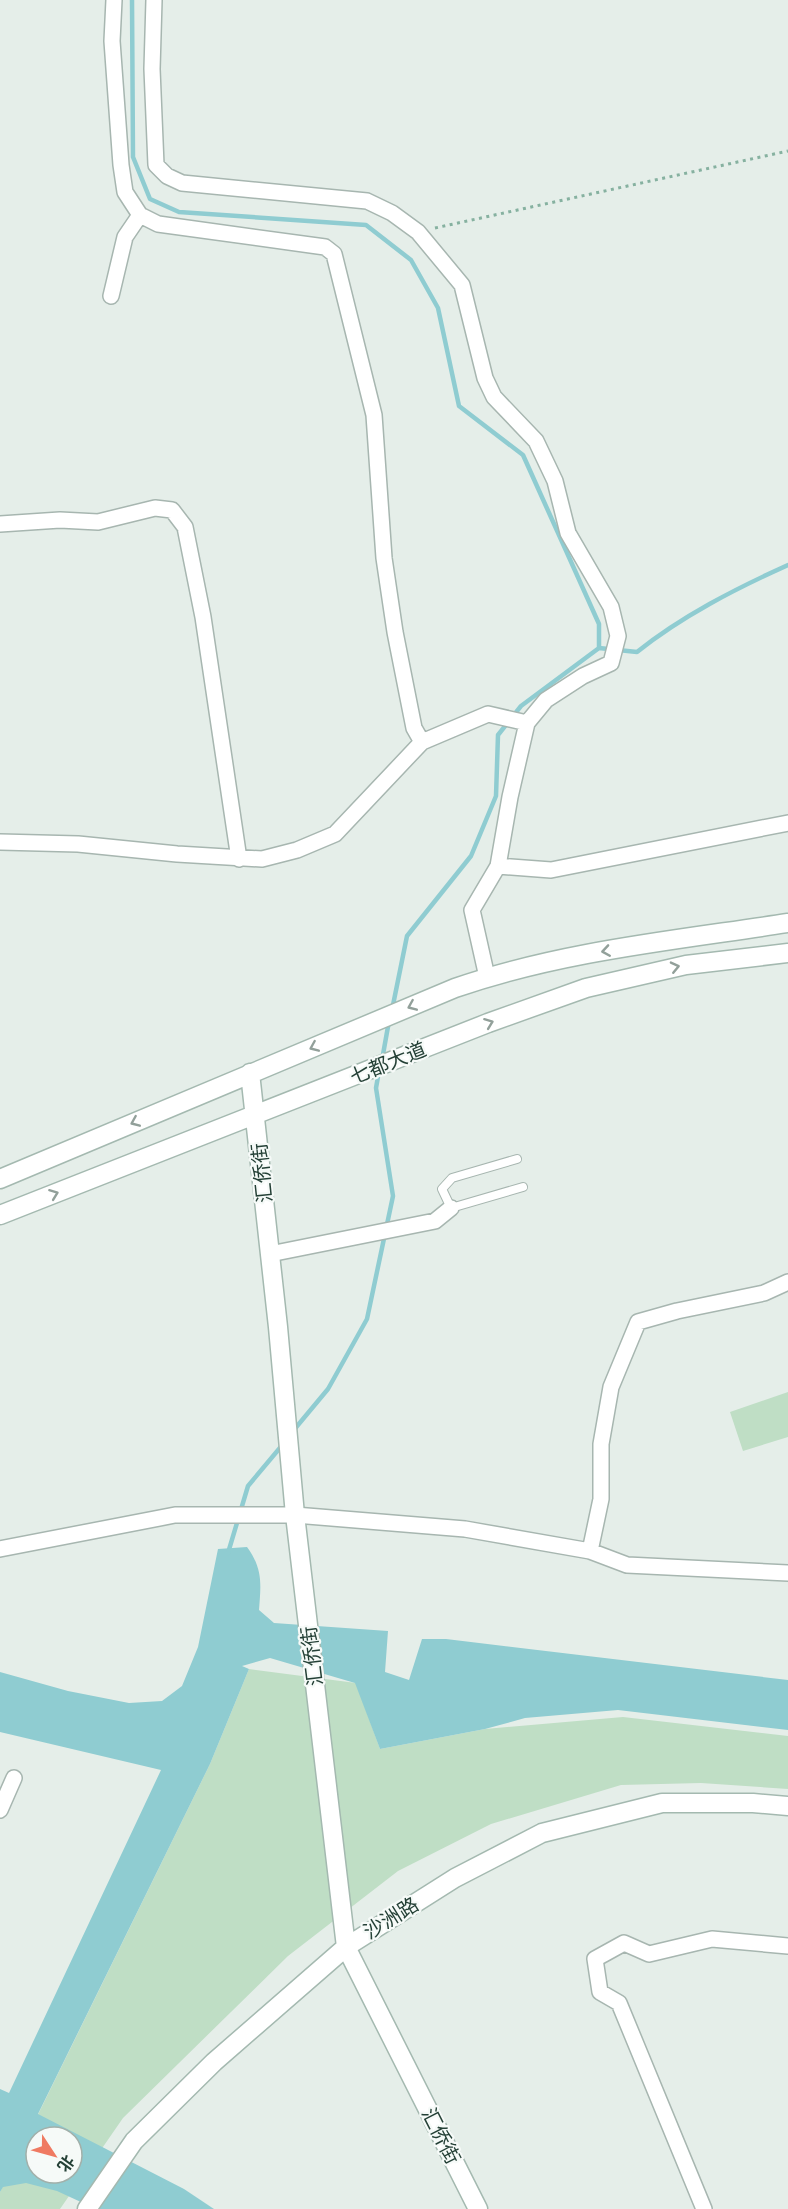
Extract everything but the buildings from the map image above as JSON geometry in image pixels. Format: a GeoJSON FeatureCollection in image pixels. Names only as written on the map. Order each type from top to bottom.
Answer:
{"type":"FeatureCollection","features":[{"type":"Feature","properties":{"kind":"main road"},"geometry":{"type":"LineString","coordinates":[[0,1179],[368,1024],[487,977],[581,956],[788,922]]}},
{"type":"Feature","properties":{"kind":"main road","name":"七都大道"},"geometry":{"type":"LineString","coordinates":[[0,1215],[434,1044],[585,988],[686,965],[788,953]]}},
{"type":"Feature","properties":{"kind":"main road","name":"汇侨街"},"geometry":{"type":"LineString","coordinates":[[250,1073],[295,1515],[346,1947],[478,2209]]}},
{"type":"Feature","properties":{"kind":"main road","name":"沙洲路"},"geometry":{"type":"LineString","coordinates":[[87,2209],[134,2141],[214,2061],[346,1947],[455,1878],[542,1833],[662,1803],[753,1803],[788,1806]]}},
{"type":"Feature","properties":{"kind":"street"},"geometry":{"type":"LineString","coordinates":[[114,0],[112,41],[121,165],[125,192],[140,215],[158,224],[325,247],[334,254],[374,415],[384,558],[395,632],[414,728],[422,742]]}},
{"type":"Feature","properties":{"kind":"street"},"geometry":{"type":"LineString","coordinates":[[154,0],[152,69],[156,165],[167,176],[182,183],[367,201],[392,213],[418,232],[462,285],[484,378],[494,397],[536,441],[555,481],[568,533],[611,607],[618,636],[611,663],[583,676],[546,700],[522,722],[498,866],[472,910],[487,977]]}},
{"type":"Feature","properties":{"kind":"street"},"geometry":{"type":"LineString","coordinates":[[111,296],[125,237],[140,215]]}},
{"type":"Feature","properties":{"kind":"street"},"geometry":{"type":"LineString","coordinates":[[0,524],[60,520],[98,522],[155,508],[172,510],[185,527],[203,617],[239,859]]}},
{"type":"Feature","properties":{"kind":"street"},"geometry":{"type":"LineString","coordinates":[[0,842],[78,844],[239,859],[262,859],[297,850],[335,834],[422,742],[488,714],[522,722]]}},
{"type":"Feature","properties":{"kind":"street"},"geometry":{"type":"LineString","coordinates":[[498,866],[551,870],[788,823]]}},
{"type":"Feature","properties":{"kind":"street"},"geometry":{"type":"LineString","coordinates":[[270,1254],[435,1221],[451,1208]]}},
{"type":"Feature","properties":{"kind":"street"},"geometry":{"type":"LineString","coordinates":[[590,1551],[601,1499],[601,1444],[611,1387],[638,1322],[677,1311],[764,1293],[788,1282]]}},
{"type":"Feature","properties":{"kind":"street"},"geometry":{"type":"LineString","coordinates":[[0,1549],[176,1515],[295,1515],[465,1529],[590,1551],[627,1565],[788,1573]]}},
{"type":"Feature","properties":{"kind":"street"},"geometry":{"type":"LineString","coordinates":[[0,1810],[14,1778]]}},
{"type":"Feature","properties":{"kind":"street"},"geometry":{"type":"LineString","coordinates":[[704,2209],[619,2003],[600,1992],[595,1959],[624,1943],[649,1954],[712,1939],[788,1946]]}},
{"type":"Feature","properties":{"kind":"lane"},"geometry":{"type":"LineString","coordinates":[[517,1159],[452,1178],[442,1189],[451,1208],[523,1187]]}},
{"type":"Feature","properties":{"kind":"path"},"geometry":{"type":"LineString","coordinates":[[418,232],[788,151]]}},
{"type":"Feature","properties":{"kind":"green space"},"geometry":{"type":"Polygon","coordinates":[[[788,1392],[788,1437],[743,1451],[730,1412],[788,1392]]]}},
{"type":"Feature","properties":{"kind":"green space"},"geometry":{"type":"Polygon","coordinates":[[[249,1669],[356,1683],[380,1749],[485,1729],[623,1717],[788,1736],[788,1789],[701,1783],[621,1785],[491,1824],[398,1871],[288,1956],[123,2118],[84,2174],[84,2125],[33,2125],[210,1764],[249,1669]]]}},
{"type":"Feature","properties":{"kind":"green space"},"geometry":{"type":"Polygon","coordinates":[[[24,2143],[24,2185],[77,2185],[60,2209],[0,2209],[0,2192],[24,2143]]]}},
{"type":"Feature","properties":{"kind":"water"},"geometry":{"type":"Polygon","coordinates":[[[247,1547],[256,1562],[260,1577],[259,1610],[274,1623],[388,1631],[385,1672],[409,1680],[422,1639],[446,1639],[788,1680],[788,1730],[618,1710],[525,1718],[485,1729],[380,1749],[355,1683],[270,1658],[242,1666],[249,1669],[210,1764],[38,2114],[59,2125],[24,2125],[24,2183],[3,2187],[0,2192],[0,2089],[9,2093],[161,1770],[0,1732],[0,1672],[68,1691],[129,1703],[162,1701],[182,1686],[198,1647],[218,1549],[247,1547]]]}},
{"type":"Feature","properties":{"kind":"water"},"geometry":{"type":"Polygon","coordinates":[[[84,2138],[184,2189],[214,2209],[96,2209],[57,2191],[34,2185],[84,2185],[84,2138]]]}},
{"type":"Feature","properties":{"kind":"waterway"},"geometry":{"type":"LineString","coordinates":[[132,0],[133,157],[150,199],[179,212],[366,225],[411,260],[438,308],[459,406],[523,455],[599,624],[599,648],[521,706],[498,735],[496,796],[471,856],[407,936],[392,1010]]}},
{"type":"Feature","properties":{"kind":"waterway"},"geometry":{"type":"LineString","coordinates":[[599,648],[637,652],[710,604],[788,565]]}},
{"type":"Feature","properties":{"kind":"waterway"},"geometry":{"type":"LineString","coordinates":[[382,1060],[389,1021]]}},
{"type":"Feature","properties":{"kind":"waterway"},"geometry":{"type":"LineString","coordinates":[[293,1431],[328,1389],[367,1319],[393,1196],[376,1088],[379,1071]]}},
{"type":"Feature","properties":{"kind":"waterway"},"geometry":{"type":"LineString","coordinates":[[228,1553],[248,1486],[284,1443]]}}]}
